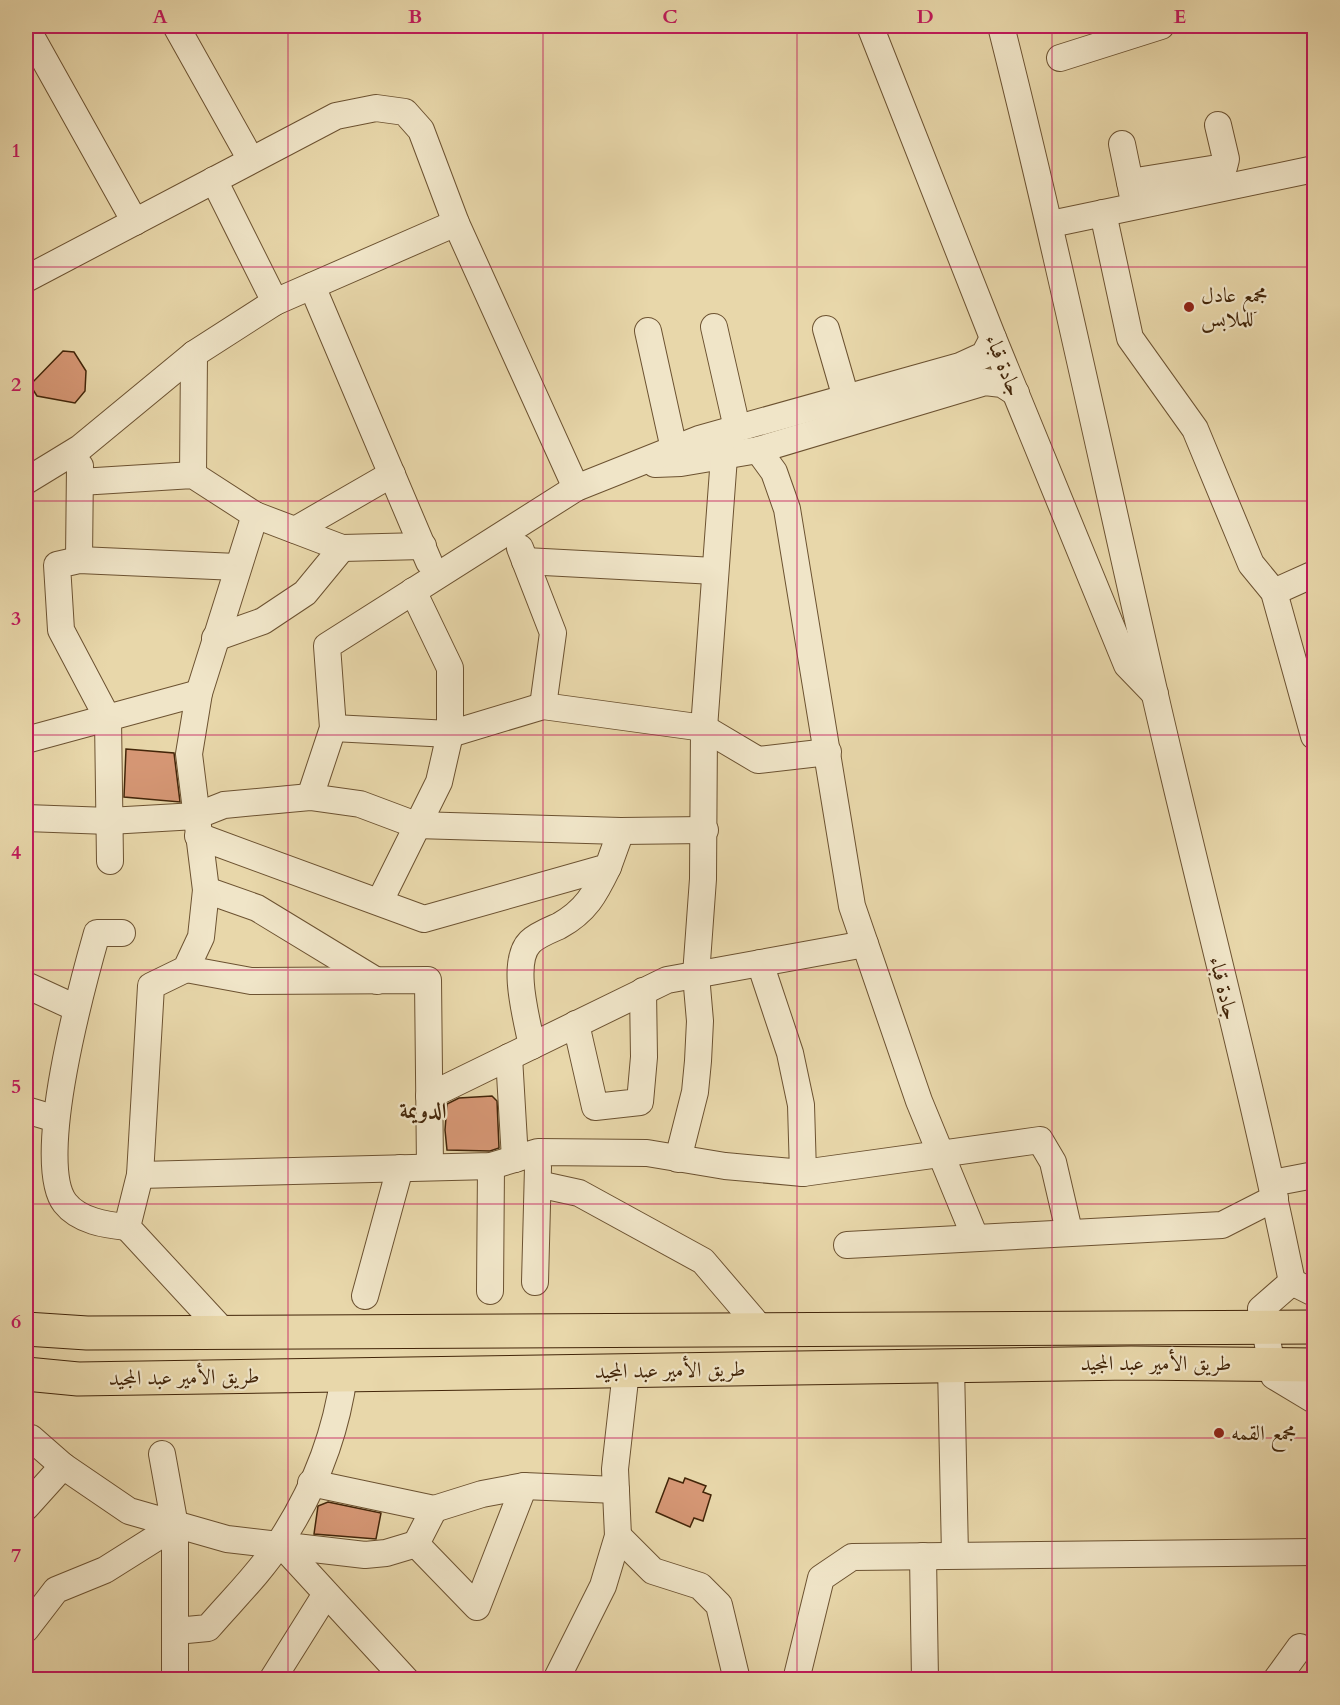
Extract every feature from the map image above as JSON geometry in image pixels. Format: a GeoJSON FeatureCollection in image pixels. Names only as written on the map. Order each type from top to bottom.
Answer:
{"type":"FeatureCollection","features":[{"type":"Feature","properties":{"kind":"main road","name":"طريق الأمير عبد المجيد"},"geometry":{"type":"LineString","coordinates":[[26,1329],[87,1333],[225,1333],[1314,1327]]}},
{"type":"Feature","properties":{"kind":"main road"},"geometry":{"type":"LineString","coordinates":[[850,1330],[850,1367]]}},
{"type":"Feature","properties":{"kind":"main road","name":"طريق الأمير عبد المجيد"},"geometry":{"type":"LineString","coordinates":[[26,1374],[78,1379],[1131,1363],[1314,1365]]}},
{"type":"Feature","properties":{"kind":"street"},"geometry":{"type":"LineString","coordinates":[[176,26],[252,160]]}},
{"type":"Feature","properties":{"kind":"street","name":"جادة قباء"},"geometry":{"type":"LineString","coordinates":[[870,26],[993,338],[1127,665],[1155,694]]}},
{"type":"Feature","properties":{"kind":"street","name":"جادة قباء"},"geometry":{"type":"LineString","coordinates":[[1001,26],[1051,224],[1155,694],[1273,1191],[1303,1287],[1261,1309],[1274,1376],[1314,1400]]}},
{"type":"Feature","properties":{"kind":"street"},"geometry":{"type":"LineString","coordinates":[[1060,58],[1116,32],[1161,26]]}},
{"type":"Feature","properties":{"kind":"street"},"geometry":{"type":"LineString","coordinates":[[26,27],[135,222]]}},
{"type":"Feature","properties":{"kind":"street"},"geometry":{"type":"LineString","coordinates":[[26,279],[336,116],[376,108],[405,112],[421,130],[456,223],[576,489]]}},
{"type":"Feature","properties":{"kind":"street"},"geometry":{"type":"LineString","coordinates":[[1051,224],[1103,213],[1133,194],[1224,167],[1227,162],[1218,124]]}},
{"type":"Feature","properties":{"kind":"street"},"geometry":{"type":"LineString","coordinates":[[1122,144],[1133,194]]}},
{"type":"Feature","properties":{"kind":"street"},"geometry":{"type":"LineString","coordinates":[[1133,194],[1314,168]]}},
{"type":"Feature","properties":{"kind":"street"},"geometry":{"type":"LineString","coordinates":[[214,180],[275,302]]}},
{"type":"Feature","properties":{"kind":"street"},"geometry":{"type":"LineString","coordinates":[[1103,213],[1130,338],[1195,429],[1251,564],[1274,592],[1314,736]]}},
{"type":"Feature","properties":{"kind":"street"},"geometry":{"type":"LineString","coordinates":[[26,481],[80,448],[194,354],[275,302],[456,223]]}},
{"type":"Feature","properties":{"kind":"street"},"geometry":{"type":"LineString","coordinates":[[312,286],[436,577]]}},
{"type":"Feature","properties":{"kind":"street"},"geometry":{"type":"LineString","coordinates":[[714,327],[737,428]]}},
{"type":"Feature","properties":{"kind":"street"},"geometry":{"type":"LineString","coordinates":[[826,329],[846,398]]}},
{"type":"Feature","properties":{"kind":"street"},"geometry":{"type":"LineString","coordinates":[[648,331],[674,449]]}},
{"type":"Feature","properties":{"kind":"street"},"geometry":{"type":"LineString","coordinates":[[310,797],[333,728],[327,646],[576,489],[674,449],[737,428],[960,366],[984,355],[993,338]]}},
{"type":"Feature","properties":{"kind":"street"},"geometry":{"type":"LineString","coordinates":[[193,475],[194,354]]}},
{"type":"Feature","properties":{"kind":"street"},"geometry":{"type":"LineString","coordinates":[[636,464],[681,463],[758,450],[985,382],[1002,384],[1016,393]]}},
{"type":"Feature","properties":{"kind":"street"},"geometry":{"type":"LineString","coordinates":[[79,560],[80,448]]}},
{"type":"Feature","properties":{"kind":"street"},"geometry":{"type":"LineString","coordinates":[[758,450],[774,472],[787,509],[852,906],[919,1101],[975,1237]]}},
{"type":"Feature","properties":{"kind":"street"},"geometry":{"type":"LineString","coordinates":[[678,1159],[695,1092],[699,1022],[696,975],[705,830],[704,728],[724,457]]}},
{"type":"Feature","properties":{"kind":"street"},"geometry":{"type":"LineString","coordinates":[[296,530],[392,474]]}},
{"type":"Feature","properties":{"kind":"street"},"geometry":{"type":"LineString","coordinates":[[80,482],[193,475],[255,515],[342,548],[423,546]]}},
{"type":"Feature","properties":{"kind":"street"},"geometry":{"type":"LineString","coordinates":[[186,969],[201,937],[206,890],[189,754],[199,693],[255,515]]}},
{"type":"Feature","properties":{"kind":"street"},"geometry":{"type":"LineString","coordinates":[[513,528],[553,633],[543,706]]}},
{"type":"Feature","properties":{"kind":"street"},"geometry":{"type":"LineString","coordinates":[[215,638],[263,621],[305,593],[342,548]]}},
{"type":"Feature","properties":{"kind":"street"},"geometry":{"type":"LineString","coordinates":[[110,861],[108,719],[61,630],[57,565],[79,560],[237,567]]}},
{"type":"Feature","properties":{"kind":"street"},"geometry":{"type":"LineString","coordinates":[[525,561],[715,571]]}},
{"type":"Feature","properties":{"kind":"street"},"geometry":{"type":"LineString","coordinates":[[1274,592],[1314,574]]}},
{"type":"Feature","properties":{"kind":"street"},"geometry":{"type":"LineString","coordinates":[[380,901],[439,782],[450,734],[450,668],[413,591]]}},
{"type":"Feature","properties":{"kind":"street"},"geometry":{"type":"LineString","coordinates":[[26,741],[199,693]]}},
{"type":"Feature","properties":{"kind":"street"},"geometry":{"type":"LineString","coordinates":[[333,728],[450,734],[543,706],[704,728],[758,760],[828,752]]}},
{"type":"Feature","properties":{"kind":"street"},"geometry":{"type":"LineString","coordinates":[[197,826],[224,804],[310,797],[360,804],[416,825],[621,831],[705,830]]}},
{"type":"Feature","properties":{"kind":"street"},"geometry":{"type":"LineString","coordinates":[[26,819],[197,826],[424,919],[608,867]]}},
{"type":"Feature","properties":{"kind":"street"},"geometry":{"type":"LineString","coordinates":[[532,1046],[520,979],[523,958],[530,942],[564,923],[593,900],[621,831]]}},
{"type":"Feature","properties":{"kind":"street"},"geometry":{"type":"LineString","coordinates":[[206,890],[256,908],[377,981]]}},
{"type":"Feature","properties":{"kind":"street"},"geometry":{"type":"LineString","coordinates":[[122,933],[98,933],[76,1008],[56,1119],[56,1180],[64,1203],[96,1224],[127,1227],[225,1333]]}},
{"type":"Feature","properties":{"kind":"street"},"geometry":{"type":"LineString","coordinates":[[429,1096],[667,980],[865,944]]}},
{"type":"Feature","properties":{"kind":"street"},"geometry":{"type":"LineString","coordinates":[[760,963],[790,1053],[801,1106],[803,1173]]}},
{"type":"Feature","properties":{"kind":"street"},"geometry":{"type":"LineString","coordinates":[[127,1227],[140,1175],[151,986],[186,969],[251,981],[428,980],[430,1167]]}},
{"type":"Feature","properties":{"kind":"street"},"geometry":{"type":"LineString","coordinates":[[26,985],[76,1008]]}},
{"type":"Feature","properties":{"kind":"street"},"geometry":{"type":"LineString","coordinates":[[576,1024],[595,1107],[640,1102],[644,1058],[643,992]]}},
{"type":"Feature","properties":{"kind":"street"},"geometry":{"type":"LineString","coordinates":[[490,1291],[515,1159],[509,1057]]}},
{"type":"Feature","properties":{"kind":"street"},"geometry":{"type":"LineString","coordinates":[[26,1110],[56,1119]]}},
{"type":"Feature","properties":{"kind":"street"},"geometry":{"type":"LineString","coordinates":[[140,1175],[430,1167],[515,1159],[647,1154],[725,1166],[803,1173],[1040,1140],[1053,1162],[1069,1231]]}},
{"type":"Feature","properties":{"kind":"street"},"geometry":{"type":"LineString","coordinates":[[515,1159],[538,1184],[579,1193],[703,1261],[762,1330]]}},
{"type":"Feature","properties":{"kind":"street"},"geometry":{"type":"LineString","coordinates":[[365,1296],[400,1168]]}},
{"type":"Feature","properties":{"kind":"street"},"geometry":{"type":"LineString","coordinates":[[848,1245],[1069,1231],[1222,1225],[1273,1191],[1314,1174]]}},
{"type":"Feature","properties":{"kind":"street"},"geometry":{"type":"LineString","coordinates":[[535,1281],[538,1184]]}},
{"type":"Feature","properties":{"kind":"street"},"geometry":{"type":"LineString","coordinates":[[951,1366],[956,1555]]}},
{"type":"Feature","properties":{"kind":"street"},"geometry":{"type":"LineString","coordinates":[[556,1680],[603,1586],[618,1536],[615,1469],[626,1371]]}},
{"type":"Feature","properties":{"kind":"street"},"geometry":{"type":"LineString","coordinates":[[176,1630],[208,1628],[280,1543],[320,1467],[339,1412],[344,1375]]}},
{"type":"Feature","properties":{"kind":"street"},"geometry":{"type":"LineString","coordinates":[[26,1442],[31,1438],[63,1466],[129,1511],[226,1539],[280,1543],[324,1552],[386,1554],[416,1544],[434,1509]]}},
{"type":"Feature","properties":{"kind":"street"},"geometry":{"type":"LineString","coordinates":[[162,1454],[175,1526],[176,1680]]}},
{"type":"Feature","properties":{"kind":"street"},"geometry":{"type":"LineString","coordinates":[[26,1507],[63,1466]]}},
{"type":"Feature","properties":{"kind":"street"},"geometry":{"type":"LineString","coordinates":[[311,1483],[434,1509],[482,1494],[524,1486],[616,1490]]}},
{"type":"Feature","properties":{"kind":"street"},"geometry":{"type":"LineString","coordinates":[[416,1544],[477,1607],[524,1486]]}},
{"type":"Feature","properties":{"kind":"street"},"geometry":{"type":"LineString","coordinates":[[26,1629],[56,1590],[105,1570],[175,1526]]}},
{"type":"Feature","properties":{"kind":"street"},"geometry":{"type":"LineString","coordinates":[[618,1536],[653,1571],[700,1586],[719,1605],[737,1680]]}},
{"type":"Feature","properties":{"kind":"street"},"geometry":{"type":"LineString","coordinates":[[280,1543],[406,1680]]}},
{"type":"Feature","properties":{"kind":"street"},"geometry":{"type":"LineString","coordinates":[[796,1680],[822,1578],[852,1557],[1314,1552]]}},
{"type":"Feature","properties":{"kind":"street"},"geometry":{"type":"LineString","coordinates":[[924,1556],[925,1680]]}},
{"type":"Feature","properties":{"kind":"street"},"geometry":{"type":"LineString","coordinates":[[272,1680],[326,1594]]}},
{"type":"Feature","properties":{"kind":"street"},"geometry":{"type":"LineString","coordinates":[[1276,1680],[1300,1647]]}},
{"type":"Feature","properties":{"kind":"building"},"geometry":{"type":"Polygon","coordinates":[[[63,351],[74,352],[86,371],[85,391],[75,403],[37,396],[30,385],[63,351]]]}},
{"type":"Feature","properties":{"kind":"building"},"geometry":{"type":"Polygon","coordinates":[[[126,749],[174,753],[180,802],[124,797],[126,749]]]}},
{"type":"Feature","properties":{"kind":"building"},"geometry":{"type":"Polygon","coordinates":[[[492,1096],[497,1101],[499,1148],[490,1151],[447,1150],[445,1130],[447,1104],[459,1098],[492,1096]]]}},
{"type":"Feature","properties":{"kind":"building"},"geometry":{"type":"Polygon","coordinates":[[[669,1478],[683,1483],[685,1478],[706,1486],[703,1492],[711,1495],[703,1521],[694,1518],[690,1527],[656,1512],[669,1478]]]}},
{"type":"Feature","properties":{"kind":"building"},"geometry":{"type":"Polygon","coordinates":[[[328,1502],[381,1513],[376,1539],[314,1534],[318,1506],[328,1502]]]}},
{"type":"Feature","properties":{"kind":"place","name":"مجمع عادل للملابس"},"geometry":{"type":"Point","coordinates":[1189,307]}},
{"type":"Feature","properties":{"kind":"place","name":"مجمع القمه"},"geometry":{"type":"Point","coordinates":[1219,1433]}},
{"type":"Feature","properties":{"kind":"district","name":"الدويمة"},"geometry":{"type":"Point","coordinates":[423,1110]}}]}
